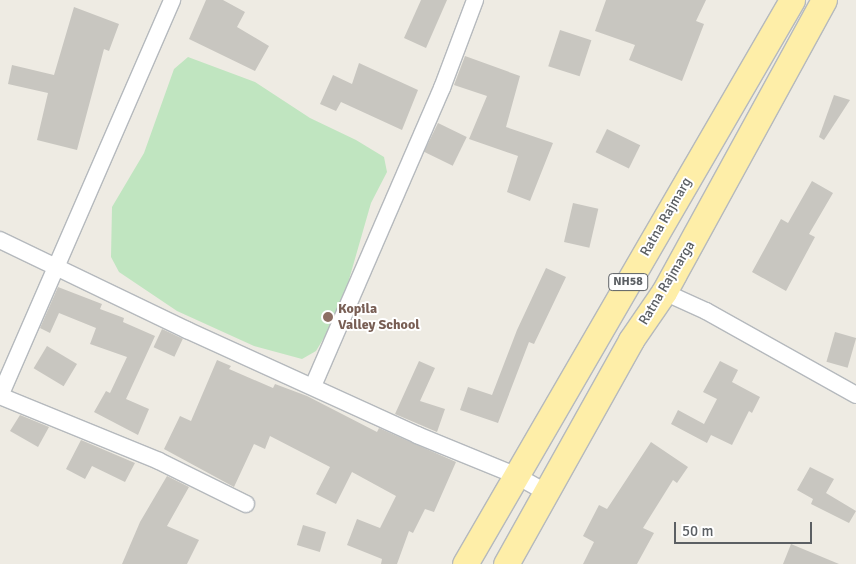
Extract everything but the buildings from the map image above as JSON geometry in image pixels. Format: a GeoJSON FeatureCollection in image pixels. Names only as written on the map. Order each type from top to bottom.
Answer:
{"type":"FeatureCollection","features":[{"type":"Feature","properties":{"kind":"main road","name":"Ratna Rajmarg"},"geometry":{"type":"LineString","coordinates":[[465,564],[792,0]]}},
{"type":"Feature","properties":{"kind":"main road","name":"Ratna Rajmarga"},"geometry":{"type":"LineString","coordinates":[[506,564],[631,340],[664,292],[824,0]]}},
{"type":"Feature","properties":{"kind":"street"},"geometry":{"type":"LineString","coordinates":[[172,0],[54,266],[0,396],[159,461],[246,504]]}},
{"type":"Feature","properties":{"kind":"street"},"geometry":{"type":"LineString","coordinates":[[313,386],[442,88],[475,0]]}},
{"type":"Feature","properties":{"kind":"street"},"geometry":{"type":"LineString","coordinates":[[0,240],[187,330],[417,435],[515,475],[546,492]]}},
{"type":"Feature","properties":{"kind":"street"},"geometry":{"type":"LineString","coordinates":[[664,292],[706,311],[856,395]]}},
{"type":"Feature","properties":{"kind":"green space"},"geometry":{"type":"Polygon","coordinates":[[[188,57],[255,82],[310,118],[356,140],[384,157],[387,172],[371,203],[340,311],[316,351],[302,359],[254,346],[177,311],[119,272],[111,257],[112,207],[144,153],[174,69],[188,57]]]}},
{"type":"Feature","properties":{"kind":"place","name":"Kopila Valley School"},"geometry":{"type":"Point","coordinates":[328,317]}}]}
